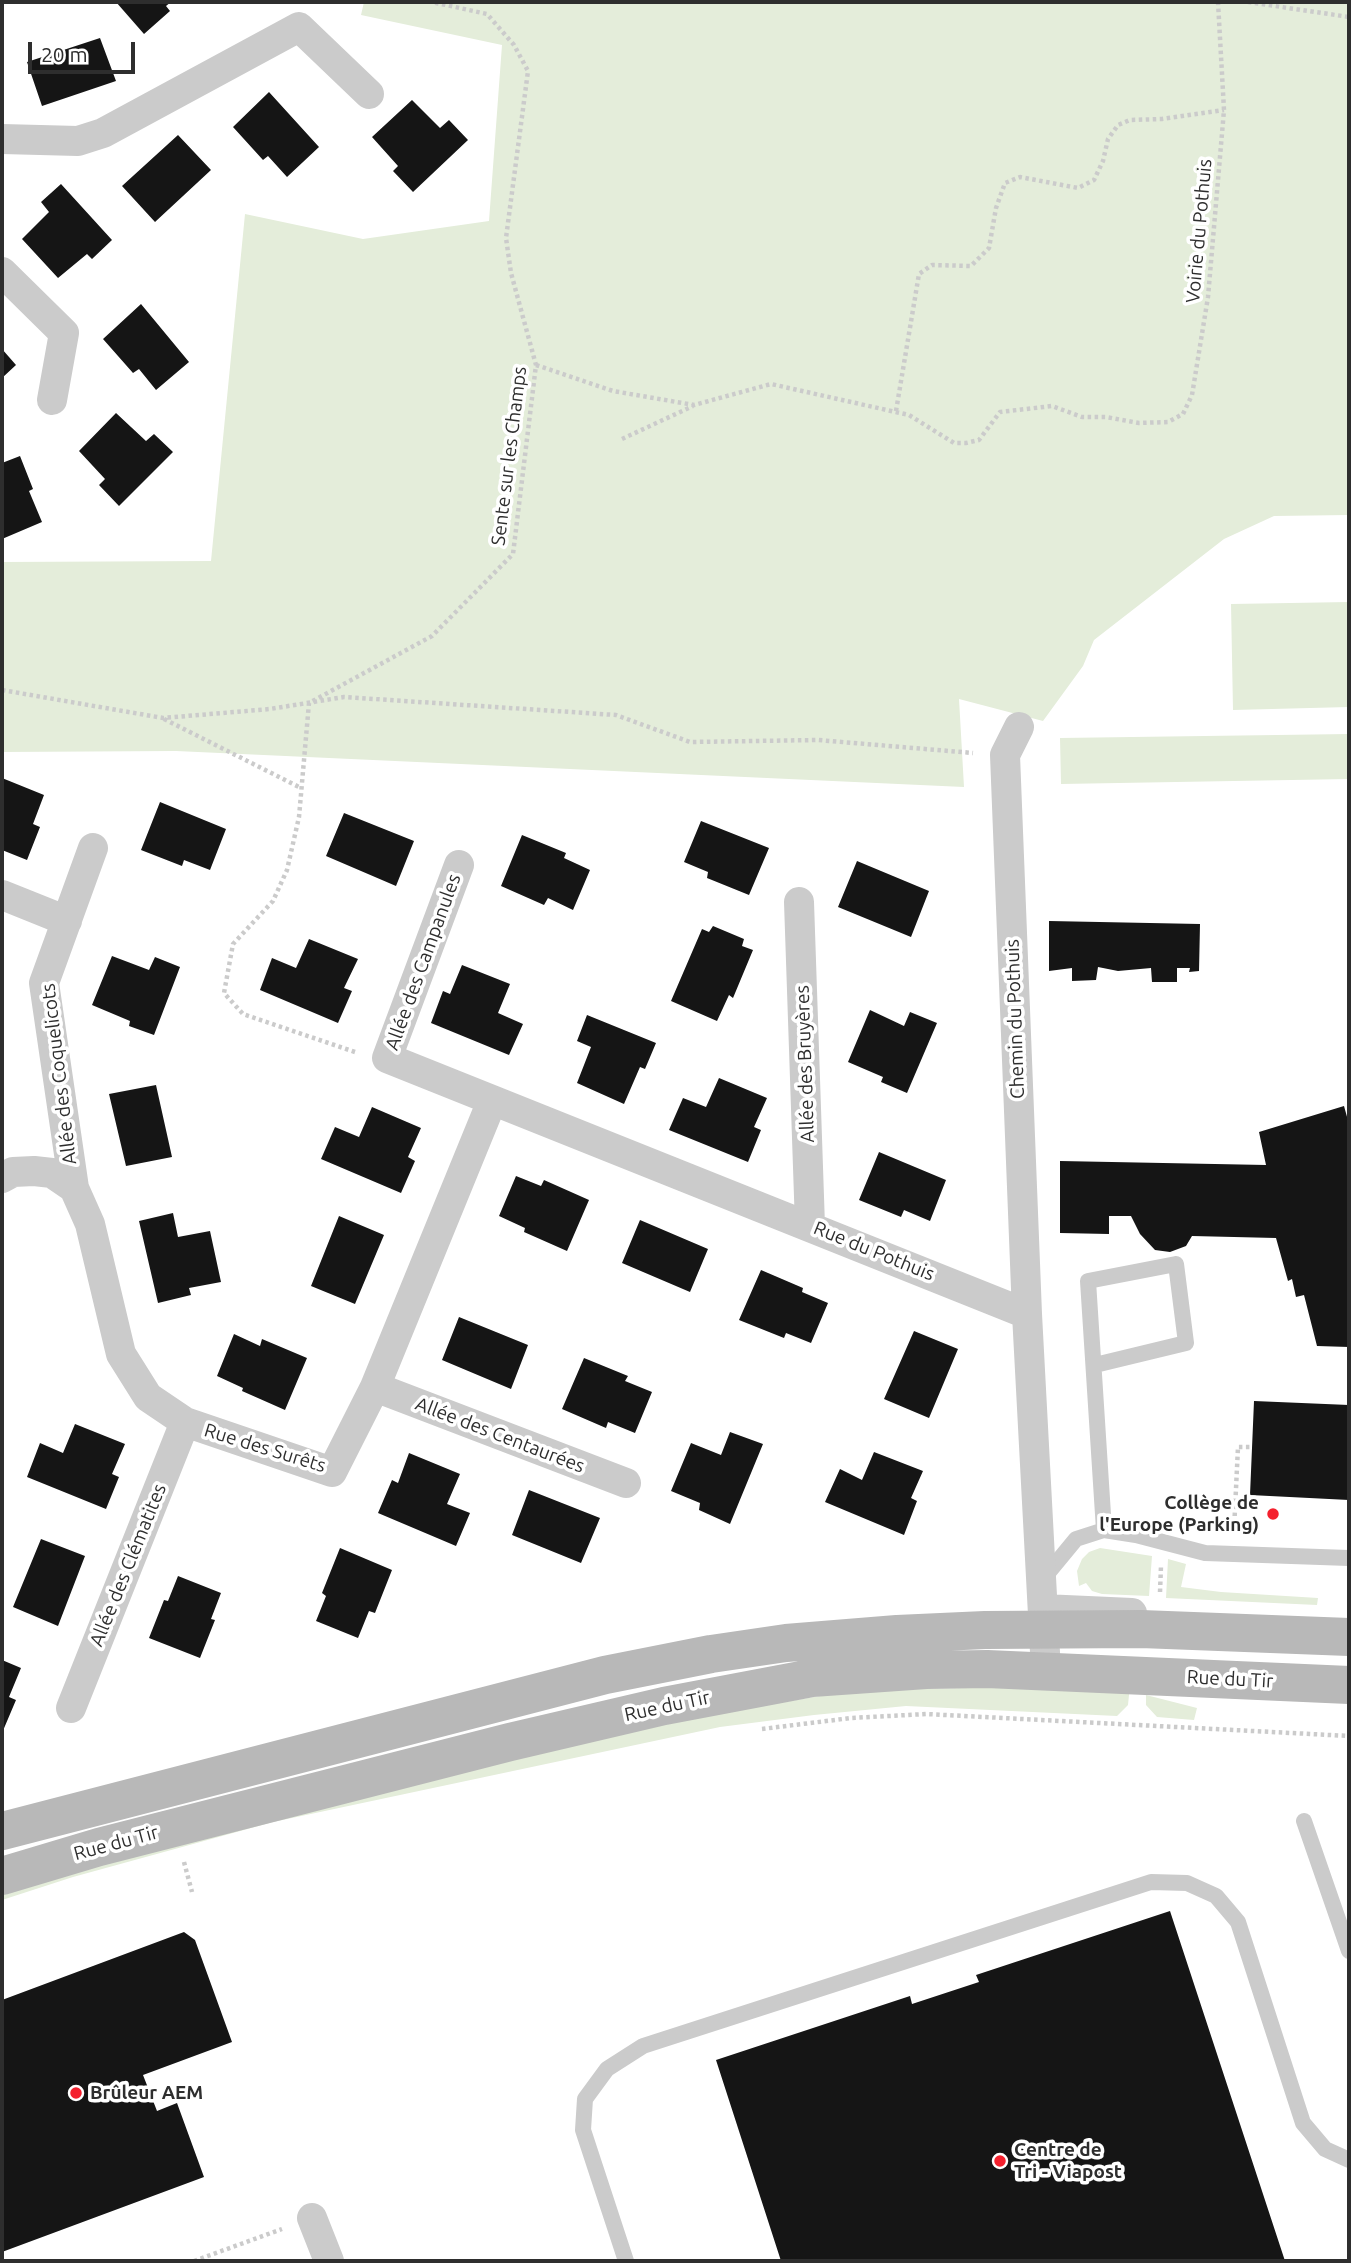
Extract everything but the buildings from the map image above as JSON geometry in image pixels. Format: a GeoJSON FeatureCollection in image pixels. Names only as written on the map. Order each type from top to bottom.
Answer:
{"type":"FeatureCollection","features":[{"type":"Feature","properties":{"kind":"main road"},"geometry":{"type":"LineString","coordinates":[[2,1830],[605,1675],[711,1654],[786,1643],[897,1634],[1043,1607],[1172,1629],[1349,1637]]}},
{"type":"Feature","properties":{"kind":"main road","name":"Rue du Tir"},"geometry":{"type":"LineString","coordinates":[[2,1876],[112,1843],[510,1742],[627,1715],[812,1678],[926,1670],[987,1669],[1349,1685]]}},
{"type":"Feature","properties":{"kind":"street"},"geometry":{"type":"LineString","coordinates":[[2,139],[78,141],[103,133],[299,27],[369,93]]}},
{"type":"Feature","properties":{"kind":"street"},"geometry":{"type":"LineString","coordinates":[[2,272],[64,332],[52,400]]}},
{"type":"Feature","properties":{"kind":"street","name":"Chemin du Pothuis"},"geometry":{"type":"LineString","coordinates":[[1018,727],[1005,755],[1027,1314]]}},
{"type":"Feature","properties":{"kind":"street","name":"Allée des Coquelicots"},"geometry":{"type":"LineString","coordinates":[[74,1188],[44,983],[93,848]]}},
{"type":"Feature","properties":{"kind":"street","name":"Allée des Campanules"},"geometry":{"type":"LineString","coordinates":[[387,1058],[459,865]]}},
{"type":"Feature","properties":{"kind":"street"},"geometry":{"type":"LineString","coordinates":[[2,895],[67,921]]}},
{"type":"Feature","properties":{"kind":"street","name":"Allée des Bruyères"},"geometry":{"type":"LineString","coordinates":[[799,902],[810,1226]]}},
{"type":"Feature","properties":{"kind":"street","name":"Rue du Pothuis"},"geometry":{"type":"LineString","coordinates":[[387,1058],[1027,1314]]}},
{"type":"Feature","properties":{"kind":"street","name":"Rue des Surêts"},"geometry":{"type":"LineString","coordinates":[[74,1188],[90,1224],[121,1354],[148,1397],[185,1422],[332,1472],[375,1387],[492,1101]]}},
{"type":"Feature","properties":{"kind":"street"},"geometry":{"type":"LineString","coordinates":[[2,1178],[13,1172],[34,1171],[52,1174],[74,1188]]}},
{"type":"Feature","properties":{"kind":"street"},"geometry":{"type":"LineString","coordinates":[[1027,1314],[1046,1671]]}},
{"type":"Feature","properties":{"kind":"street","name":"Allée des Centaurées"},"geometry":{"type":"LineString","coordinates":[[375,1387],[626,1483]]}},
{"type":"Feature","properties":{"kind":"street","name":"Allée des Clématites"},"geometry":{"type":"LineString","coordinates":[[71,1708],[185,1422]]}},
{"type":"Feature","properties":{"kind":"street"},"geometry":{"type":"LineString","coordinates":[[627,1715],[686,1687],[769,1670],[976,1656],[1043,1607],[1118,1612],[1158,1607],[1247,1619],[1287,1635]]}},
{"type":"Feature","properties":{"kind":"street"},"geometry":{"type":"LineString","coordinates":[[312,2218],[329,2261]]}},
{"type":"Feature","properties":{"kind":"lane"},"geometry":{"type":"LineString","coordinates":[[1094,1365],[1186,1343],[1177,1264],[1088,1280],[1104,1530]]}},
{"type":"Feature","properties":{"kind":"lane"},"geometry":{"type":"LineString","coordinates":[[1043,1607],[1076,1539],[1104,1530],[1149,1538],[1205,1553],[1349,1558]]}},
{"type":"Feature","properties":{"kind":"lane"},"geometry":{"type":"LineString","coordinates":[[1304,1821],[1349,1951]]}},
{"type":"Feature","properties":{"kind":"lane"},"geometry":{"type":"LineString","coordinates":[[626,2261],[583,2130],[585,2099],[607,2069],[643,2046],[1151,1882],[1187,1882],[1216,1896],[1238,1922],[1303,2123],[1325,2149],[1349,2160]]}},
{"type":"Feature","properties":{"kind":"path","name":"Sente sur les Champs"},"geometry":{"type":"LineString","coordinates":[[309,703],[432,636],[513,554],[536,365],[512,273],[506,238],[528,71],[514,45],[487,14],[432,2]]}},
{"type":"Feature","properties":{"kind":"path","name":"Voirie du Pothuis"},"geometry":{"type":"LineString","coordinates":[[622,439],[694,405],[771,384],[909,415],[954,443],[979,440],[1000,412],[1052,406],[1082,417],[1106,417],[1139,423],[1168,422],[1183,414],[1192,395],[1208,297],[1224,110],[1218,2]]}},
{"type":"Feature","properties":{"kind":"path"},"geometry":{"type":"LineString","coordinates":[[1248,2],[1349,17]]}},
{"type":"Feature","properties":{"kind":"path"},"geometry":{"type":"LineString","coordinates":[[895,411],[919,274],[932,265],[971,265],[989,248],[996,208],[1005,183],[1020,177],[1078,188],[1094,180],[1103,161],[1108,139],[1118,125],[1130,120],[1162,120],[1224,110]]}},
{"type":"Feature","properties":{"kind":"path"},"geometry":{"type":"LineString","coordinates":[[536,365],[614,391],[694,405]]}},
{"type":"Feature","properties":{"kind":"path"},"geometry":{"type":"LineString","coordinates":[[2,690],[163,718],[270,709],[344,698],[616,715],[690,741],[818,740],[1005,755]]}},
{"type":"Feature","properties":{"kind":"path"},"geometry":{"type":"LineString","coordinates":[[309,703],[299,817],[287,870],[273,901],[233,944],[224,993],[243,1014],[376,1059],[387,1058]]}},
{"type":"Feature","properties":{"kind":"path"},"geometry":{"type":"LineString","coordinates":[[163,718],[301,788]]}},
{"type":"Feature","properties":{"kind":"path"},"geometry":{"type":"LineString","coordinates":[[1234,1531],[1238,1447],[1252,1447]]}},
{"type":"Feature","properties":{"kind":"path"},"geometry":{"type":"LineString","coordinates":[[1158,1607],[1161,1559]]}},
{"type":"Feature","properties":{"kind":"path"},"geometry":{"type":"LineString","coordinates":[[753,1730],[851,1718],[926,1714],[1349,1735]]}},
{"type":"Feature","properties":{"kind":"path"},"geometry":{"type":"LineString","coordinates":[[187,1873],[192,1892]]}},
{"type":"Feature","properties":{"kind":"path"},"geometry":{"type":"LineString","coordinates":[[194,2261],[312,2218]]}},
{"type":"Feature","properties":{"kind":"green space"},"geometry":{"type":"Polygon","coordinates":[[[364,2],[1349,2],[1349,515],[1274,516],[1224,539],[1094,640],[1083,666],[1043,721],[959,699],[964,787],[176,751],[2,752],[2,562],[211,561],[245,214],[363,239],[489,221],[502,45],[361,15],[364,2]]]}},
{"type":"Feature","properties":{"kind":"green space"},"geometry":{"type":"Polygon","coordinates":[[[1349,602],[1349,707],[1233,710],[1231,604],[1349,602]]]}},
{"type":"Feature","properties":{"kind":"green space"},"geometry":{"type":"Polygon","coordinates":[[[1349,734],[1349,779],[1061,784],[1060,738],[1349,734]]]}},
{"type":"Feature","properties":{"kind":"green space"},"geometry":{"type":"Polygon","coordinates":[[[1100,1548],[1152,1556],[1149,1596],[1102,1594],[1092,1591],[1086,1583],[1079,1586],[1077,1571],[1082,1559],[1089,1552],[1100,1548]]]}},
{"type":"Feature","properties":{"kind":"green space"},"geometry":{"type":"Polygon","coordinates":[[[1168,1559],[1186,1564],[1181,1587],[1318,1598],[1317,1605],[1166,1598],[1168,1559]]]}},
{"type":"Feature","properties":{"kind":"green space"},"geometry":{"type":"Polygon","coordinates":[[[1130,1685],[1128,1705],[1117,1716],[906,1706],[720,1727],[273,1822],[73,1877],[2,1900],[2,1886],[564,1739],[856,1690],[1130,1685]]]}},
{"type":"Feature","properties":{"kind":"green space"},"geometry":{"type":"Polygon","coordinates":[[[1146,1695],[1197,1708],[1194,1720],[1157,1717],[1146,1705],[1146,1695]]]}},
{"type":"Feature","properties":{"kind":"place","name":"Collège de l'Europe (Parking)"},"geometry":{"type":"Point","coordinates":[1273,1514]}},
{"type":"Feature","properties":{"kind":"place","name":"Brûleur AEM"},"geometry":{"type":"Point","coordinates":[76,2093]}},
{"type":"Feature","properties":{"kind":"place","name":"Centre de Tri - Viapost"},"geometry":{"type":"Point","coordinates":[1000,2161]}}]}
